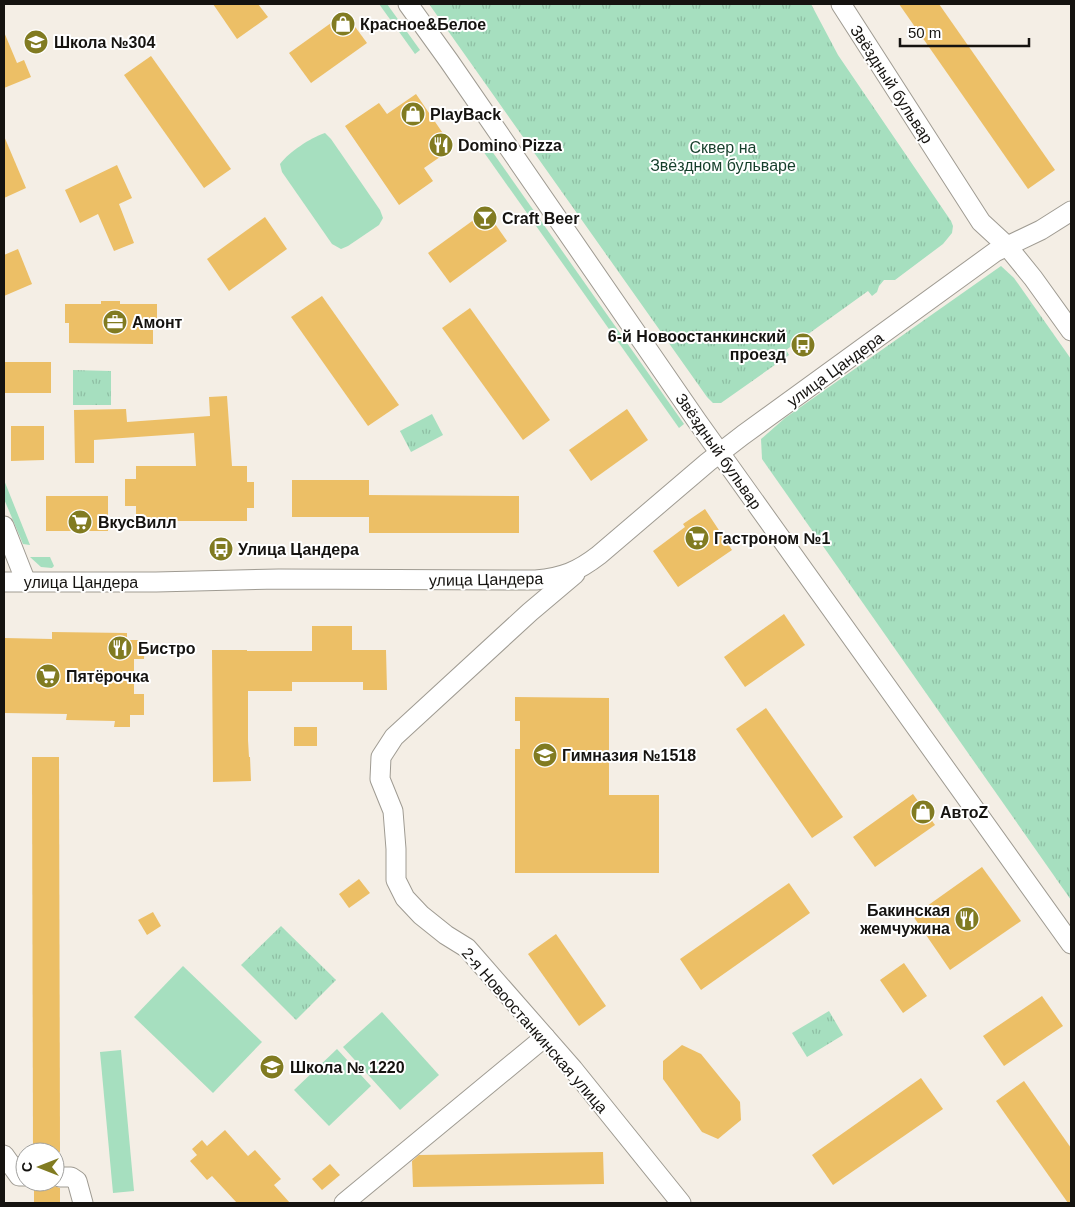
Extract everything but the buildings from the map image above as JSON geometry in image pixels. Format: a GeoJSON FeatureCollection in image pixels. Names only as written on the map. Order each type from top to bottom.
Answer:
{"type":"FeatureCollection","features":[{"type":"Feature","properties":{"kind":"street","name":"Звёздный бульвар"},"geometry":{"type":"LineString","coordinates":[[408,4],[720,453],[1071,944]]}},
{"type":"Feature","properties":{"kind":"street","name":"Звёздный бульвар"},"geometry":{"type":"LineString","coordinates":[[841,4],[981,222],[1007,246],[1033,278],[1071,331]]}},
{"type":"Feature","properties":{"kind":"street"},"geometry":{"type":"LineString","coordinates":[[1007,246],[1041,230],[1071,211]]}},
{"type":"Feature","properties":{"kind":"street","name":"улица Цандера"},"geometry":{"type":"LineString","coordinates":[[4,582],[156,582],[279,579],[536,580],[554,578],[571,573],[588,564],[720,453],[995,252],[1007,246]]}},
{"type":"Feature","properties":{"kind":"street"},"geometry":{"type":"LineString","coordinates":[[4,526],[26,582]]}},
{"type":"Feature","properties":{"kind":"street","name":"2-я Новоостанкинская улица"},"geometry":{"type":"LineString","coordinates":[[588,564],[530,612],[394,737],[381,757],[380,779],[394,811],[396,880],[405,898],[421,915],[446,935],[467,948],[573,1069],[681,1203]]}},
{"type":"Feature","properties":{"kind":"street"},"geometry":{"type":"LineString","coordinates":[[344,1203],[545,1037]]}},
{"type":"Feature","properties":{"kind":"street"},"geometry":{"type":"LineString","coordinates":[[4,1155],[15,1170]]}},
{"type":"Feature","properties":{"kind":"street"},"geometry":{"type":"LineString","coordinates":[[65,1176],[78,1181],[83,1203]]}},
{"type":"Feature","properties":{"kind":"green space"},"geometry":{"type":"Polygon","coordinates":[[[379,4],[387,4],[420,50],[415,54],[379,4]]]}},
{"type":"Feature","properties":{"kind":"green space","name":"Сквер на Звёздном бульваре"},"geometry":{"type":"Polygon","coordinates":[[[429,4],[811,4],[838,55],[951,221],[953,226],[952,233],[943,244],[895,280],[884,280],[877,292],[872,296],[868,291],[786,350],[789,355],[721,403],[713,403],[429,4]]]}},
{"type":"Feature","properties":{"kind":"green space"},"geometry":{"type":"Polygon","coordinates":[[[325,133],[380,210],[383,218],[379,225],[341,249],[332,244],[282,172],[280,164],[300,146],[325,133]]]}},
{"type":"Feature","properties":{"kind":"green space"},"geometry":{"type":"Polygon","coordinates":[[[489,147],[684,424],[679,428],[483,151],[489,147]]]}},
{"type":"Feature","properties":{"kind":"green space"},"geometry":{"type":"Polygon","coordinates":[[[1001,266],[1014,278],[1071,359],[1071,900],[762,459],[761,439],[785,418],[1001,266]]]}},
{"type":"Feature","properties":{"kind":"green space"},"geometry":{"type":"Polygon","coordinates":[[[73,370],[111,371],[111,405],[73,405],[73,370]]]}},
{"type":"Feature","properties":{"kind":"green space"},"geometry":{"type":"Polygon","coordinates":[[[432,414],[443,435],[411,452],[400,431],[432,414]]]}},
{"type":"Feature","properties":{"kind":"green space"},"geometry":{"type":"Polygon","coordinates":[[[4,480],[30,545],[23,544],[4,499],[4,480]]]}},
{"type":"Feature","properties":{"kind":"green space"},"geometry":{"type":"Polygon","coordinates":[[[30,557],[50,557],[54,566],[52,568],[41,567],[30,557]]]}},
{"type":"Feature","properties":{"kind":"green space"},"geometry":{"type":"Polygon","coordinates":[[[281,926],[336,980],[296,1020],[241,965],[281,926]]]}},
{"type":"Feature","properties":{"kind":"green space"},"geometry":{"type":"Polygon","coordinates":[[[183,966],[262,1042],[213,1093],[134,1017],[183,966]]]}},
{"type":"Feature","properties":{"kind":"green space"},"geometry":{"type":"Polygon","coordinates":[[[829,1011],[843,1035],[807,1057],[792,1033],[829,1011]]]}},
{"type":"Feature","properties":{"kind":"green space"},"geometry":{"type":"Polygon","coordinates":[[[382,1012],[439,1075],[400,1110],[343,1047],[382,1012]]]}},
{"type":"Feature","properties":{"kind":"green space"},"geometry":{"type":"Polygon","coordinates":[[[337,1049],[371,1086],[329,1126],[294,1090],[337,1049]]]}},
{"type":"Feature","properties":{"kind":"green space"},"geometry":{"type":"Polygon","coordinates":[[[121,1050],[134,1191],[113,1193],[100,1052],[121,1050]]]}},
{"type":"Feature","properties":{"kind":"place","name":"Красное&Белое"},"geometry":{"type":"Point","coordinates":[343,24]}},
{"type":"Feature","properties":{"kind":"place","name":"Школа №304"},"geometry":{"type":"Point","coordinates":[36,42]}},
{"type":"Feature","properties":{"kind":"place","name":"PlayBack"},"geometry":{"type":"Point","coordinates":[413,114]}},
{"type":"Feature","properties":{"kind":"place","name":"Domino Pizza"},"geometry":{"type":"Point","coordinates":[441,145]}},
{"type":"Feature","properties":{"kind":"place","name":"Craft Beer"},"geometry":{"type":"Point","coordinates":[485,218]}},
{"type":"Feature","properties":{"kind":"place","name":"Амонт"},"geometry":{"type":"Point","coordinates":[115,322]}},
{"type":"Feature","properties":{"kind":"place","name":"6-й Новоостанкинский проезд"},"geometry":{"type":"Point","coordinates":[803,345]}},
{"type":"Feature","properties":{"kind":"place","name":"ВкусВилл"},"geometry":{"type":"Point","coordinates":[80,522]}},
{"type":"Feature","properties":{"kind":"place","name":"Гастроном №1"},"geometry":{"type":"Point","coordinates":[697,538]}},
{"type":"Feature","properties":{"kind":"place","name":"Улица Цандера"},"geometry":{"type":"Point","coordinates":[221,549]}},
{"type":"Feature","properties":{"kind":"place","name":"Бистро"},"geometry":{"type":"Point","coordinates":[120,648]}},
{"type":"Feature","properties":{"kind":"place","name":"Пятёрочка"},"geometry":{"type":"Point","coordinates":[48,676]}},
{"type":"Feature","properties":{"kind":"place","name":"Гимназия №1518"},"geometry":{"type":"Point","coordinates":[545,755]}},
{"type":"Feature","properties":{"kind":"place","name":"АвтоZ"},"geometry":{"type":"Point","coordinates":[923,812]}},
{"type":"Feature","properties":{"kind":"place","name":"Бакинская жемчужина"},"geometry":{"type":"Point","coordinates":[967,919]}},
{"type":"Feature","properties":{"kind":"place","name":"Школа № 1220"},"geometry":{"type":"Point","coordinates":[272,1067]}}]}
